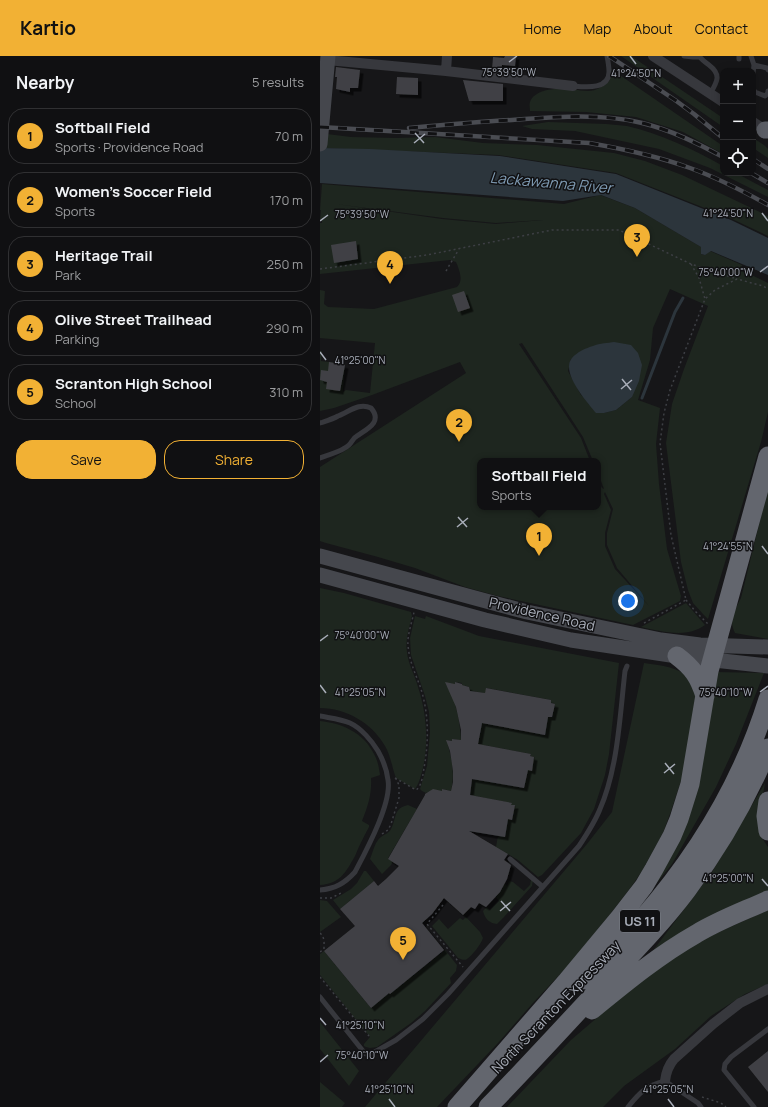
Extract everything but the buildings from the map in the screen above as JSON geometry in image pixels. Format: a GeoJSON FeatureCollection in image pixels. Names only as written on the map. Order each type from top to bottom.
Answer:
{"type":"FeatureCollection","features":[{"type":"Feature","properties":{"kind":"highway"},"geometry":{"type":"LineString","coordinates":[[458,1107],[586,959],[632,901],[654,869],[672,836],[690,784],[707,681],[768,456]]}},
{"type":"Feature","properties":{"kind":"highway"},"geometry":{"type":"LineString","coordinates":[[676,656],[686,663],[697,675],[705,697]]}},
{"type":"Feature","properties":{"kind":"highway","name":"North Scranton Expressway"},"geometry":{"type":"LineString","coordinates":[[458,1107],[637,924],[674,880],[702,839],[728,795],[749,751],[768,698]]}},
{"type":"Feature","properties":{"kind":"highway","name":"North Scranton Expressway"},"geometry":{"type":"LineString","coordinates":[[488,1107],[654,930],[686,890],[729,827],[751,786],[768,748]]}},
{"type":"Feature","properties":{"kind":"highway"},"geometry":{"type":"LineString","coordinates":[[768,801],[766,816],[768,831]]}},
{"type":"Feature","properties":{"kind":"highway"},"geometry":{"type":"LineString","coordinates":[[525,1069],[602,1003],[665,953],[713,924],[768,900]]}},
{"type":"Feature","properties":{"kind":"main road"},"geometry":{"type":"LineString","coordinates":[[321,138],[322,95],[327,58]]}},
{"type":"Feature","properties":{"kind":"main road","name":"Providence Road"},"geometry":{"type":"LineString","coordinates":[[321,556],[497,604],[678,643],[714,653]]}},
{"type":"Feature","properties":{"kind":"main road","name":"Providence Road"},"geometry":{"type":"LineString","coordinates":[[321,576],[523,630],[604,646],[676,656],[768,647]]}},
{"type":"Feature","properties":{"kind":"main road"},"geometry":{"type":"LineString","coordinates":[[714,653],[768,666]]}},
{"type":"Feature","properties":{"kind":"street"},"geometry":{"type":"LineString","coordinates":[[446,71],[447,56]]}},
{"type":"Feature","properties":{"kind":"street"},"geometry":{"type":"LineString","coordinates":[[653,56],[720,100]]}},
{"type":"Feature","properties":{"kind":"street"},"geometry":{"type":"LineString","coordinates":[[327,58],[573,86]]}},
{"type":"Feature","properties":{"kind":"street"},"geometry":{"type":"LineString","coordinates":[[665,1081],[668,1066],[713,1024],[740,1004],[768,990]]}},
{"type":"Feature","properties":{"kind":"lane"},"geometry":{"type":"LineString","coordinates":[[573,86],[591,87],[603,83],[609,76],[607,56]]}},
{"type":"Feature","properties":{"kind":"lane"},"geometry":{"type":"LineString","coordinates":[[684,56],[700,56],[704,62],[715,71],[717,75],[716,83],[710,94]]}},
{"type":"Feature","properties":{"kind":"lane"},"geometry":{"type":"LineString","coordinates":[[751,56],[754,68]]}},
{"type":"Feature","properties":{"kind":"lane"},"geometry":{"type":"LineString","coordinates":[[754,65],[767,68],[768,70]]}},
{"type":"Feature","properties":{"kind":"lane"},"geometry":{"type":"LineString","coordinates":[[756,92],[765,96],[768,91]]}},
{"type":"Feature","properties":{"kind":"lane"},"geometry":{"type":"LineString","coordinates":[[320,423],[339,416],[354,408],[363,406],[371,408],[376,416],[372,426],[353,438],[347,446],[320,458]]}},
{"type":"Feature","properties":{"kind":"lane"},"geometry":{"type":"LineString","coordinates":[[320,997],[363,1051],[369,1054],[373,1053],[409,1030],[428,1015],[448,994],[579,846],[587,834],[602,804],[610,779],[627,666]]}},
{"type":"Feature","properties":{"kind":"lane"},"geometry":{"type":"LineString","coordinates":[[320,716],[350,723],[363,732],[382,759],[388,785],[387,800],[382,814],[355,872],[348,880],[340,885],[328,890],[320,890]]}},
{"type":"Feature","properties":{"kind":"lane"},"geometry":{"type":"LineString","coordinates":[[510,859],[542,887]]}},
{"type":"Feature","properties":{"kind":"lane"},"geometry":{"type":"LineString","coordinates":[[754,1107],[724,1070],[725,1064],[768,1029]]}},
{"type":"Feature","properties":{"kind":"lane"},"geometry":{"type":"LineString","coordinates":[[628,1107],[637,1095],[644,1089],[653,1084],[665,1081],[700,1106]]}},
{"type":"Feature","properties":{"kind":"path"},"geometry":{"type":"LineString","coordinates":[[320,269],[427,255],[552,230],[618,230],[691,264],[763,286],[768,289]]}},
{"type":"Feature","properties":{"kind":"path"},"geometry":{"type":"LineString","coordinates":[[446,272],[460,248]]}},
{"type":"Feature","properties":{"kind":"path"},"geometry":{"type":"LineString","coordinates":[[691,264],[699,278],[705,299]]}},
{"type":"Feature","properties":{"kind":"path"},"geometry":{"type":"LineString","coordinates":[[708,624],[686,600],[671,535],[660,443],[664,413],[670,390],[705,299],[715,290],[737,279]]}},
{"type":"Feature","properties":{"kind":"path"},"geometry":{"type":"LineString","coordinates":[[626,633],[686,600]]}},
{"type":"Feature","properties":{"kind":"path"},"geometry":{"type":"LineString","coordinates":[[394,776],[395,779],[416,790],[423,776],[427,751],[427,716],[421,688],[409,656],[408,644],[414,610]]}},
{"type":"Feature","properties":{"kind":"path"},"geometry":{"type":"LineString","coordinates":[[443,905],[427,924],[463,967]]}},
{"type":"Feature","properties":{"kind":"path"},"geometry":{"type":"LineString","coordinates":[[320,933],[324,940],[324,949],[320,952]]}},
{"type":"Feature","properties":{"kind":"path"},"geometry":{"type":"LineString","coordinates":[[320,977],[369,1036]]}},
{"type":"Feature","properties":{"kind":"path"},"geometry":{"type":"LineString","coordinates":[[700,1096],[721,1103],[726,1107]]}},
{"type":"Feature","properties":{"kind":"shaded area"},"geometry":{"type":"Polygon","coordinates":[[[621,56],[631,56],[720,116],[720,125],[621,56]]]}},
{"type":"Feature","properties":{"kind":"shaded area"},"geometry":{"type":"Polygon","coordinates":[[[611,69],[720,144],[720,152],[683,132],[636,117],[586,112],[530,111],[530,102],[533,97],[543,91],[573,89],[591,91],[603,86],[610,80],[611,69]]]}},
{"type":"Feature","properties":{"kind":"shaded area"},"geometry":{"type":"Polygon","coordinates":[[[548,122],[606,124],[640,129],[688,148],[720,164],[720,173],[659,149],[575,131],[532,129],[522,126],[548,122]]]}},
{"type":"Feature","properties":{"kind":"shaded area"},"geometry":{"type":"Polygon","coordinates":[[[327,134],[351,137],[435,137],[483,143],[537,145],[614,153],[645,161],[682,175],[768,216],[768,236],[730,218],[616,173],[498,155],[324,148],[327,134]]]}},
{"type":"Feature","properties":{"kind":"shaded area"},"geometry":{"type":"Polygon","coordinates":[[[756,140],[768,149],[768,158],[756,150],[756,140]]]}},
{"type":"Feature","properties":{"kind":"shaded area"},"geometry":{"type":"Polygon","coordinates":[[[726,176],[742,176],[768,190],[768,197],[726,176]]]}},
{"type":"Feature","properties":{"kind":"shaded area"},"geometry":{"type":"Polygon","coordinates":[[[322,184],[564,204],[600,195],[635,208],[701,247],[701,254],[704,255],[710,251],[742,265],[741,270],[768,283],[768,412],[761,442],[708,619],[693,603],[681,562],[666,443],[672,404],[708,306],[670,289],[653,328],[650,360],[638,400],[660,408],[656,444],[659,484],[667,549],[681,596],[680,601],[633,625],[498,596],[465,587],[415,568],[320,541],[320,467],[466,373],[460,362],[372,395],[334,408],[320,411],[320,351],[322,351],[321,361],[345,364],[343,392],[346,390],[370,393],[375,343],[320,338],[320,290],[325,291],[324,304],[328,307],[374,309],[457,287],[461,278],[456,262],[450,260],[320,274],[320,223],[322,223],[322,221],[320,221],[322,184]],[[336,204],[442,219],[496,224],[543,220],[496,223],[443,218],[336,204]],[[522,343],[519,344],[581,438],[589,458],[477,458],[477,510],[601,510],[601,486],[604,489],[601,481],[601,458],[592,458],[583,437],[522,343]],[[571,359],[568,371],[581,395],[604,413],[616,410],[632,397],[571,359]],[[605,492],[604,494],[611,510],[605,533],[605,546],[615,569],[649,606],[617,568],[607,545],[607,533],[613,509],[605,492]]]}},
{"type":"Feature","properties":{"kind":"shaded area"},"geometry":{"type":"Polygon","coordinates":[[[768,488],[768,639],[735,633],[732,619],[741,598],[768,488]]]}},
{"type":"Feature","properties":{"kind":"shaded area"},"geometry":{"type":"Polygon","coordinates":[[[320,588],[344,593],[411,612],[412,616],[407,638],[407,652],[421,697],[426,730],[426,751],[424,762],[418,785],[415,789],[396,778],[385,746],[380,738],[366,724],[349,714],[320,708],[320,588]]]}},
{"type":"Feature","properties":{"kind":"shaded area"},"geometry":{"type":"Polygon","coordinates":[[[686,603],[705,625],[690,632],[682,633],[665,632],[641,627],[686,603]]]}},
{"type":"Feature","properties":{"kind":"shaded area"},"geometry":{"type":"Polygon","coordinates":[[[415,616],[425,619],[426,616],[479,636],[619,663],[609,754],[605,775],[594,809],[581,833],[542,875],[538,877],[518,860],[496,847],[498,836],[505,837],[508,819],[512,820],[514,805],[511,805],[511,803],[470,795],[472,779],[524,788],[528,770],[532,770],[534,757],[530,756],[531,754],[478,744],[482,723],[545,735],[548,717],[552,717],[555,704],[551,703],[551,700],[487,688],[485,693],[470,691],[469,687],[462,685],[462,683],[446,683],[457,711],[461,740],[447,740],[452,767],[453,781],[451,791],[442,789],[442,791],[428,795],[427,792],[426,793],[420,789],[427,766],[430,732],[429,712],[411,655],[410,638],[415,616]]]}},
{"type":"Feature","properties":{"kind":"shaded area"},"geometry":{"type":"Polygon","coordinates":[[[644,663],[665,666],[680,671],[688,677],[697,688],[683,775],[663,833],[642,871],[611,913],[565,969],[498,1043],[437,1107],[365,1107],[587,844],[612,812],[644,663]]]}},
{"type":"Feature","properties":{"kind":"shaded area"},"geometry":{"type":"Polygon","coordinates":[[[715,672],[764,673],[736,744],[716,787],[672,864],[639,905],[653,881],[715,672]]]}},
{"type":"Feature","properties":{"kind":"shaded area"},"geometry":{"type":"Polygon","coordinates":[[[320,721],[336,724],[352,730],[364,740],[370,747],[375,757],[380,775],[371,778],[369,800],[362,821],[369,825],[369,827],[349,867],[337,880],[320,885],[320,721]]]}},
{"type":"Feature","properties":{"kind":"shaded area"},"geometry":{"type":"Polygon","coordinates":[[[765,783],[759,818],[762,838],[768,847],[768,893],[646,960],[712,872],[765,783]]]}},
{"type":"Feature","properties":{"kind":"shaded area"},"geometry":{"type":"Polygon","coordinates":[[[408,805],[417,809],[388,858],[393,862],[382,874],[370,859],[374,847],[377,841],[390,830],[400,808],[408,805]]]}},
{"type":"Feature","properties":{"kind":"shaded area"},"geometry":{"type":"Polygon","coordinates":[[[364,871],[366,871],[374,881],[340,909],[333,900],[351,889],[357,883],[364,871]]]}},
{"type":"Feature","properties":{"kind":"shaded area"},"geometry":{"type":"Polygon","coordinates":[[[531,880],[533,880],[532,886],[497,924],[488,920],[483,911],[487,907],[490,910],[499,901],[496,897],[505,884],[507,886],[509,881],[513,882],[524,891],[530,885],[531,880]]]}},
{"type":"Feature","properties":{"kind":"shaded area"},"geometry":{"type":"Polygon","coordinates":[[[320,900],[327,901],[341,917],[320,932],[320,900]]]}},
{"type":"Feature","properties":{"kind":"shaded area"},"geometry":{"type":"Polygon","coordinates":[[[768,910],[768,984],[745,994],[711,1016],[675,1049],[624,1086],[603,1107],[507,1107],[571,1040],[620,998],[686,947],[768,910]]]}},
{"type":"Feature","properties":{"kind":"shaded area"},"geometry":{"type":"Polygon","coordinates":[[[466,917],[480,932],[483,938],[474,953],[464,960],[458,958],[432,926],[439,919],[448,929],[460,918],[463,920],[466,917]]]}},
{"type":"Feature","properties":{"kind":"shaded area"},"geometry":{"type":"Polygon","coordinates":[[[445,950],[457,965],[456,971],[450,978],[451,983],[425,1011],[377,1047],[370,1048],[364,1046],[370,1037],[320,975],[320,954],[324,951],[371,1008],[445,950]]]}},
{"type":"Feature","properties":{"kind":"shaded area"},"geometry":{"type":"Polygon","coordinates":[[[320,1022],[359,1071],[349,1086],[320,1049],[320,1022]]]}},
{"type":"Feature","properties":{"kind":"shaded area"},"geometry":{"type":"Polygon","coordinates":[[[320,1082],[345,1103],[342,1107],[320,1107],[320,1082]]]}},
{"type":"Feature","properties":{"kind":"water","name":"Lackawanna River"},"geometry":{"type":"Polygon","coordinates":[[[320,148],[370,149],[500,156],[616,174],[731,220],[768,238],[768,275],[711,251],[705,255],[701,254],[701,247],[635,208],[601,195],[563,201],[320,183],[320,148]]]}},
{"type":"Feature","properties":{"kind":"water"},"geometry":{"type":"Polygon","coordinates":[[[614,342],[631,345],[638,353],[642,365],[639,381],[632,397],[616,410],[596,413],[576,387],[569,371],[569,364],[574,356],[585,349],[598,344],[614,342]]]}},
{"type":"Feature","properties":{"kind":"waterway"},"geometry":{"type":"LineString","coordinates":[[642,398],[675,312],[683,298]]}},
{"type":"Feature","properties":{"kind":"railway"},"geometry":{"type":"LineString","coordinates":[[609,56],[675,100],[720,136]]}},
{"type":"Feature","properties":{"kind":"railway"},"geometry":{"type":"LineString","coordinates":[[409,128],[544,118],[610,118],[642,123],[663,129],[694,142],[720,155]]}},
{"type":"Feature","properties":{"kind":"railway"},"geometry":{"type":"LineString","coordinates":[[320,127],[589,143],[640,153],[690,168],[730,185],[768,205]]}},
{"type":"Feature","properties":{"kind":"railway"},"geometry":{"type":"LineString","coordinates":[[756,161],[768,169]]}},
{"type":"Feature","properties":{"kind":"railway"},"geometry":{"type":"LineString","coordinates":[[756,176],[768,183]]}},
{"type":"Feature","properties":{"kind":"place","name":"Heritage Trail"},"geometry":{"type":"Point","coordinates":[637,257]}},
{"type":"Feature","properties":{"kind":"place","name":"Olive Street Trailhead"},"geometry":{"type":"Point","coordinates":[390,284]}},
{"type":"Feature","properties":{"kind":"place","name":"Women's Soccer Field"},"geometry":{"type":"Point","coordinates":[459,442]}},
{"type":"Feature","properties":{"kind":"place","name":"Softball Field"},"geometry":{"type":"Point","coordinates":[539,556]}},
{"type":"Feature","properties":{"kind":"place","name":"Scranton High School"},"geometry":{"type":"Point","coordinates":[403,960]}}]}
